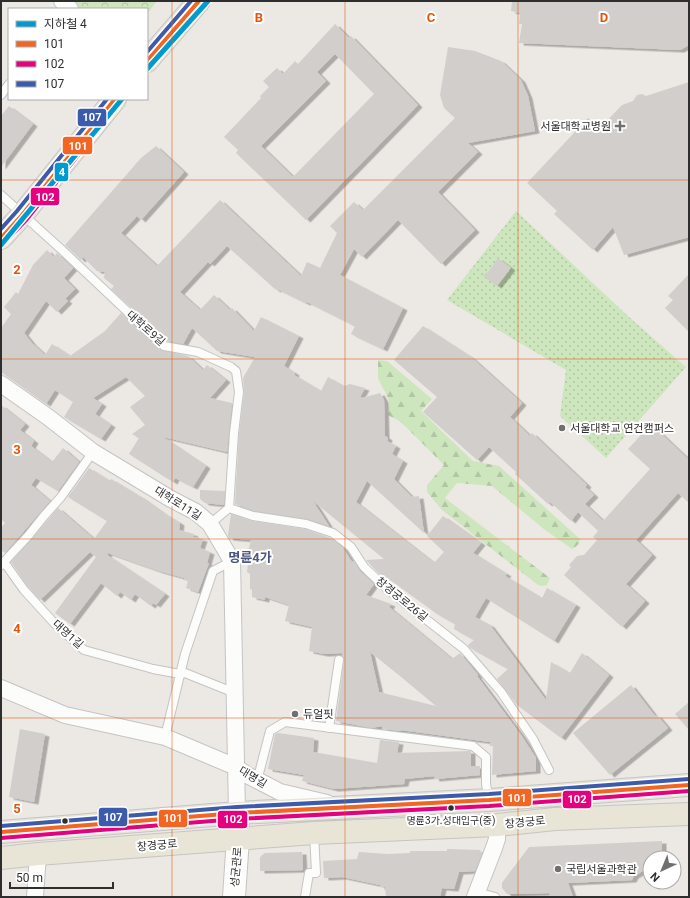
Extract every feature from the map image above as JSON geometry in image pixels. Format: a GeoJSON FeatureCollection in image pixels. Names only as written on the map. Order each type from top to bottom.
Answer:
{"type":"FeatureCollection","features":[{"type":"Feature","properties":{"kind":"main road"},"geometry":{"type":"LineString","coordinates":[[148,60],[199,1]]}},
{"type":"Feature","properties":{"kind":"main road"},"geometry":{"type":"LineString","coordinates":[[1,238],[22,215],[114,100]]}},
{"type":"Feature","properties":{"kind":"main road"},"geometry":{"type":"LineString","coordinates":[[1,832],[238,813],[489,800],[689,785]]}},
{"type":"Feature","properties":{"kind":"main road","name":"창경궁로"},"geometry":{"type":"LineString","coordinates":[[1,858],[314,833],[497,825],[555,819],[689,814]]}},
{"type":"Feature","properties":{"kind":"street","name":"대학로11길"},"geometry":{"type":"LineString","coordinates":[[1,384],[48,417],[93,452],[171,499],[196,512],[210,524],[232,561],[238,813]]}},
{"type":"Feature","properties":{"kind":"street","name":"대명길"},"geometry":{"type":"LineString","coordinates":[[1,688],[65,715],[165,737],[236,767],[257,781],[280,792],[343,807]]}},
{"type":"Feature","properties":{"kind":"street","name":"성균관로"},"geometry":{"type":"LineString","coordinates":[[234,897],[238,813]]}},
{"type":"Feature","properties":{"kind":"street"},"geometry":{"type":"LineString","coordinates":[[476,894],[497,839],[497,825]]}},
{"type":"Feature","properties":{"kind":"street"},"geometry":{"type":"LineString","coordinates":[[35,897],[38,854]]}},
{"type":"Feature","properties":{"kind":"lane"},"geometry":{"type":"LineString","coordinates":[[1,95],[8,85]]}},
{"type":"Feature","properties":{"kind":"lane"},"geometry":{"type":"LineString","coordinates":[[1,195],[22,215]]}},
{"type":"Feature","properties":{"kind":"lane","name":"대학로9길"},"geometry":{"type":"LineString","coordinates":[[22,215],[62,250],[164,346],[198,352],[231,367],[236,371],[239,392],[234,433],[229,508]]}},
{"type":"Feature","properties":{"kind":"lane","name":"대명1길"},"geometry":{"type":"LineString","coordinates":[[93,452],[61,497],[2,563],[55,624],[84,650],[153,669],[180,674],[185,673],[235,693]]}},
{"type":"Feature","properties":{"kind":"lane"},"geometry":{"type":"LineString","coordinates":[[210,524],[229,508]]}},
{"type":"Feature","properties":{"kind":"lane","name":"창경궁로26길"},"geometry":{"type":"LineString","coordinates":[[229,508],[253,516],[306,524],[333,533],[351,547],[364,567],[386,588],[464,649],[500,692],[533,739],[549,770]]}},
{"type":"Feature","properties":{"kind":"lane"},"geometry":{"type":"LineString","coordinates":[[165,737],[185,654],[212,571],[232,561]]}},
{"type":"Feature","properties":{"kind":"lane"},"geometry":{"type":"LineString","coordinates":[[329,728],[339,660]]}},
{"type":"Feature","properties":{"kind":"lane"},"geometry":{"type":"LineString","coordinates":[[257,781],[270,731],[285,722],[473,746],[486,757],[486,784],[489,800]]}},
{"type":"Feature","properties":{"kind":"lane"},"geometry":{"type":"LineString","coordinates":[[414,828],[420,823],[626,808]]}},
{"type":"Feature","properties":{"kind":"lane"},"geometry":{"type":"LineString","coordinates":[[305,897],[309,873],[316,873],[314,833]]}},
{"type":"Feature","properties":{"kind":"lane"},"geometry":{"type":"LineString","coordinates":[[476,894],[495,897]]}},
{"type":"Feature","properties":{"kind":"green space"},"geometry":{"type":"Polygon","coordinates":[[[71,1],[157,1],[148,13],[148,8],[78,8],[71,1]]]}},
{"type":"Feature","properties":{"kind":"green space"},"geometry":{"type":"Polygon","coordinates":[[[516,211],[629,317],[686,367],[606,458],[560,416],[566,370],[447,300],[516,211]]]}},
{"type":"Feature","properties":{"kind":"green space"},"geometry":{"type":"Polygon","coordinates":[[[378,360],[387,361],[432,399],[421,411],[473,461],[499,466],[580,539],[578,545],[572,549],[545,530],[492,486],[457,483],[445,498],[550,578],[547,585],[538,585],[442,510],[427,492],[427,485],[444,465],[401,422],[388,415],[389,400],[378,378],[378,360]]]}},
{"type":"Feature","properties":{"kind":"building"},"geometry":{"type":"Polygon","coordinates":[[[512,1],[689,1],[689,45],[680,50],[519,43],[522,24],[519,24],[520,13],[511,11],[512,1]]]}},
{"type":"Feature","properties":{"kind":"building"},"geometry":{"type":"Polygon","coordinates":[[[335,24],[349,38],[351,36],[418,105],[306,220],[236,153],[238,150],[224,137],[261,98],[260,96],[269,87],[263,81],[277,68],[283,74],[295,61],[298,64],[335,24]],[[335,54],[317,72],[326,81],[261,146],[293,177],[374,94],[335,54]]]}},
{"type":"Feature","properties":{"kind":"building"},"geometry":{"type":"Polygon","coordinates":[[[448,47],[475,51],[501,61],[521,80],[528,96],[535,131],[468,143],[478,152],[438,192],[475,230],[441,264],[398,220],[362,257],[354,249],[340,275],[403,308],[383,349],[351,334],[355,326],[307,302],[306,303],[277,289],[276,290],[227,246],[210,264],[208,262],[180,292],[200,310],[214,295],[230,310],[232,308],[254,331],[261,317],[299,336],[284,366],[295,373],[294,375],[321,391],[328,377],[344,386],[350,384],[365,388],[360,397],[362,398],[380,393],[384,400],[385,436],[388,438],[387,441],[396,446],[392,454],[403,461],[394,479],[412,497],[419,496],[424,533],[367,481],[356,502],[434,563],[444,552],[427,536],[443,516],[481,543],[473,553],[507,574],[505,576],[542,598],[547,588],[576,605],[554,641],[486,598],[475,617],[490,625],[546,700],[551,662],[570,673],[582,653],[609,675],[561,738],[517,705],[497,679],[508,669],[470,648],[468,645],[474,640],[454,629],[455,624],[437,614],[382,574],[381,576],[366,560],[384,559],[313,501],[329,526],[307,519],[254,511],[235,504],[239,434],[244,393],[243,378],[255,357],[217,351],[192,328],[183,344],[167,341],[111,289],[114,286],[104,278],[105,272],[97,271],[83,257],[81,260],[65,245],[141,158],[156,146],[184,172],[141,220],[137,216],[121,233],[157,266],[220,200],[301,276],[307,262],[320,268],[337,233],[330,226],[354,202],[363,210],[455,118],[444,108],[440,95],[448,47]]]}},
{"type":"Feature","properties":{"kind":"building"},"geometry":{"type":"Polygon","coordinates":[[[689,82],[689,237],[624,255],[613,227],[593,250],[554,214],[557,211],[527,183],[588,118],[600,128],[622,105],[633,101],[637,95],[642,94],[646,96],[689,82]]]}},
{"type":"Feature","properties":{"kind":"building"},"geometry":{"type":"Polygon","coordinates":[[[9,106],[33,124],[1,167],[1,116],[9,106]]]}},
{"type":"Feature","properties":{"kind":"building"},"geometry":{"type":"Polygon","coordinates":[[[47,250],[54,257],[57,253],[73,268],[64,278],[75,289],[65,299],[68,301],[57,312],[46,301],[24,333],[45,355],[52,344],[70,356],[105,331],[121,313],[161,350],[188,356],[203,370],[207,365],[226,380],[210,398],[232,403],[227,452],[163,437],[206,466],[193,487],[175,478],[173,482],[129,454],[139,438],[132,434],[145,425],[130,407],[145,396],[126,377],[93,398],[102,404],[95,414],[111,425],[101,439],[64,417],[73,402],[55,390],[46,404],[1,372],[1,328],[11,314],[4,307],[16,292],[18,294],[33,265],[47,250]]]}},
{"type":"Feature","properties":{"kind":"building"},"geometry":{"type":"Polygon","coordinates":[[[498,258],[511,268],[497,286],[483,276],[489,271],[498,258]]]}},
{"type":"Feature","properties":{"kind":"building"},"geometry":{"type":"Polygon","coordinates":[[[689,274],[689,332],[665,308],[673,300],[668,296],[689,274]]]}},
{"type":"Feature","properties":{"kind":"building"},"geometry":{"type":"Polygon","coordinates":[[[423,326],[471,357],[522,403],[510,417],[530,436],[532,433],[587,485],[585,487],[594,495],[585,504],[603,521],[650,469],[628,449],[651,424],[689,460],[689,503],[678,493],[636,540],[652,555],[626,584],[645,601],[622,627],[564,575],[571,567],[569,565],[577,556],[584,555],[597,540],[593,537],[598,531],[578,512],[571,521],[550,502],[548,504],[515,474],[516,472],[489,447],[477,460],[423,412],[437,397],[394,360],[423,326]]]}},
{"type":"Feature","properties":{"kind":"building"},"geometry":{"type":"Polygon","coordinates":[[[1,405],[25,424],[20,430],[34,441],[31,446],[52,462],[63,448],[79,462],[58,491],[36,478],[31,485],[50,501],[5,553],[1,550],[1,528],[5,523],[1,519],[1,405]]]}},
{"type":"Feature","properties":{"kind":"building"},"geometry":{"type":"Polygon","coordinates":[[[89,468],[141,497],[180,523],[179,530],[194,534],[193,537],[203,539],[200,548],[210,552],[207,563],[209,563],[198,592],[186,588],[188,581],[184,580],[184,578],[108,553],[107,555],[165,594],[156,605],[153,603],[151,606],[135,594],[131,600],[120,592],[117,596],[101,583],[70,624],[55,613],[96,557],[90,552],[40,600],[28,587],[11,562],[58,508],[94,539],[107,521],[68,497],[89,468]]]}},
{"type":"Feature","properties":{"kind":"building"},"geometry":{"type":"Polygon","coordinates":[[[200,490],[225,491],[224,505],[205,503],[200,499],[200,490]]]}},
{"type":"Feature","properties":{"kind":"building"},"geometry":{"type":"Polygon","coordinates":[[[231,514],[252,521],[305,529],[330,538],[343,548],[352,562],[354,561],[360,571],[374,584],[366,595],[391,604],[389,607],[452,659],[460,653],[478,675],[477,676],[521,735],[536,758],[536,771],[492,775],[493,746],[490,746],[490,742],[401,730],[382,729],[382,726],[371,728],[336,721],[344,661],[342,653],[324,654],[309,651],[312,627],[285,621],[289,605],[265,597],[265,600],[252,597],[252,590],[250,589],[250,574],[247,572],[249,556],[247,556],[251,540],[229,538],[228,535],[231,514]],[[370,652],[379,692],[436,706],[370,652]]]}},
{"type":"Feature","properties":{"kind":"building"},"geometry":{"type":"Polygon","coordinates":[[[631,685],[655,716],[657,715],[668,728],[610,775],[573,733],[631,685]]]}},
{"type":"Feature","properties":{"kind":"building"},"geometry":{"type":"Polygon","coordinates":[[[689,702],[689,730],[675,714],[689,702]]]}},
{"type":"Feature","properties":{"kind":"building"},"geometry":{"type":"Polygon","coordinates":[[[20,729],[45,734],[34,802],[9,797],[20,729]]]}},
{"type":"Feature","properties":{"kind":"building"},"geometry":{"type":"Polygon","coordinates":[[[278,733],[314,738],[313,752],[377,763],[380,740],[399,742],[397,753],[471,751],[471,766],[480,766],[480,775],[435,779],[434,776],[405,779],[404,784],[334,789],[302,781],[304,775],[268,769],[275,734],[278,733]]]}},
{"type":"Feature","properties":{"kind":"building"},"geometry":{"type":"Polygon","coordinates":[[[662,841],[662,850],[642,850],[642,872],[634,876],[632,880],[568,883],[573,897],[549,897],[550,893],[507,894],[502,888],[502,883],[529,847],[662,841]]]}},
{"type":"Feature","properties":{"kind":"building"},"geometry":{"type":"Polygon","coordinates":[[[447,849],[480,850],[482,854],[475,871],[459,872],[454,889],[442,888],[440,897],[386,897],[385,887],[380,887],[380,885],[342,877],[324,878],[323,861],[357,859],[359,852],[388,854],[410,853],[410,851],[447,851],[447,849]]]}},
{"type":"Feature","properties":{"kind":"building"},"geometry":{"type":"Polygon","coordinates":[[[302,852],[303,870],[260,871],[260,858],[265,853],[302,852]]]}},
{"type":"Feature","properties":{"kind":"metro line","name":"4"},"geometry":{"type":"LineString","coordinates":[[148,68],[208,1]]}},
{"type":"Feature","properties":{"kind":"metro line","name":"4"},"geometry":{"type":"LineString","coordinates":[[1,245],[121,100]]}},
{"type":"Feature","properties":{"kind":"transit line","name":"107"},"geometry":{"type":"LineString","coordinates":[[148,51],[191,1]]}},
{"type":"Feature","properties":{"kind":"transit line","name":"101"},"geometry":{"type":"LineString","coordinates":[[148,60],[199,1]]}},
{"type":"Feature","properties":{"kind":"transit line","name":"102"},"geometry":{"type":"LineString","coordinates":[[152,65],[204,5]]}},
{"type":"Feature","properties":{"kind":"transit line","name":"107"},"geometry":{"type":"LineString","coordinates":[[1,229],[106,100]]}},
{"type":"Feature","properties":{"kind":"transit line","name":"101"},"geometry":{"type":"LineString","coordinates":[[1,238],[22,215],[114,100]]}},
{"type":"Feature","properties":{"kind":"transit line","name":"102"},"geometry":{"type":"LineString","coordinates":[[5,242],[27,219],[120,103]]}},
{"type":"Feature","properties":{"kind":"transit line","name":"107"},"geometry":{"type":"LineString","coordinates":[[1,826],[237,807],[489,794],[689,779]]}},
{"type":"Feature","properties":{"kind":"transit line","name":"101"},"geometry":{"type":"LineString","coordinates":[[1,832],[237,813],[489,800],[689,785]]}},
{"type":"Feature","properties":{"kind":"transit line","name":"102"},"geometry":{"type":"LineString","coordinates":[[1,838],[237,819],[489,806],[689,791]]}},
{"type":"Feature","properties":{"kind":"place","name":"서울대학교병원"},"geometry":{"type":"Point","coordinates":[620,126]}},
{"type":"Feature","properties":{"kind":"place","name":"서울대학교 연건캠퍼스"},"geometry":{"type":"Point","coordinates":[562,428]}},
{"type":"Feature","properties":{"kind":"place","name":"듀얼핏"},"geometry":{"type":"Point","coordinates":[295,714]}},
{"type":"Feature","properties":{"kind":"place","name":"명륜3가.성대입구(중)"},"geometry":{"type":"Point","coordinates":[451,808]}},
{"type":"Feature","properties":{"kind":"place","name":"국립서울과학관"},"geometry":{"type":"Point","coordinates":[558,869]}},
{"type":"Feature","properties":{"kind":"district","name":"명륜4가"},"geometry":{"type":"Point","coordinates":[250,557]}}]}
